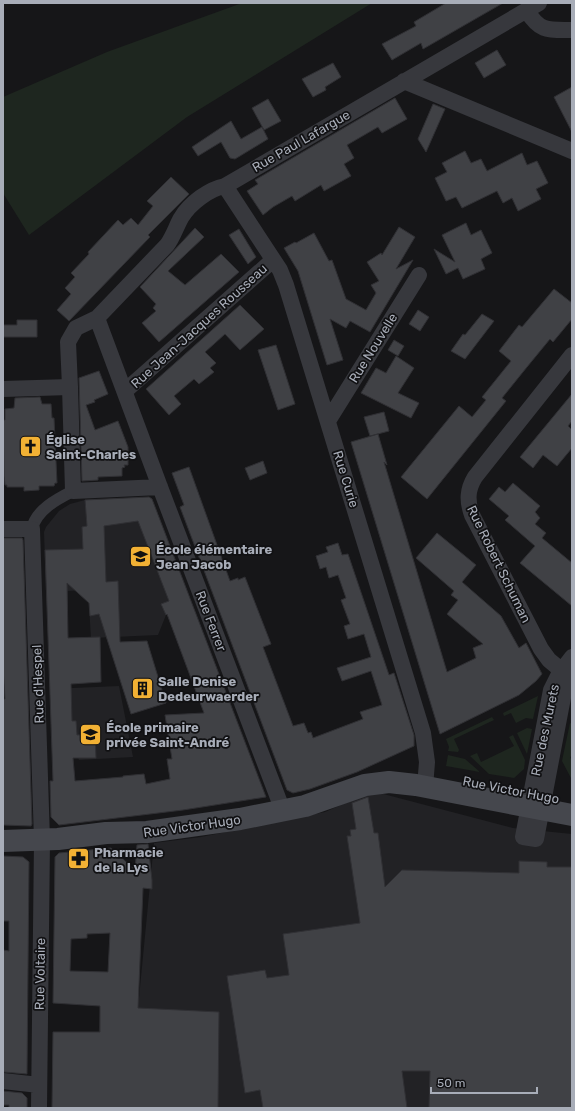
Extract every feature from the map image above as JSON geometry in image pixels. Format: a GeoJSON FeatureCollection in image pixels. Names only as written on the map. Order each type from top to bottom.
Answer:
{"type":"FeatureCollection","features":[{"type":"Feature","properties":{"kind":"main road","name":"Rue Victor Hugo"},"geometry":{"type":"LineString","coordinates":[[18,840],[106,833],[147,832],[240,819],[283,811],[321,801],[370,784],[389,782],[426,781],[536,802],[572,815]]}},
{"type":"Feature","properties":{"kind":"main road","name":"Rue Victor Hugo"},"geometry":{"type":"LineString","coordinates":[[536,802],[572,802]]}},
{"type":"Feature","properties":{"kind":"street"},"geometry":{"type":"LineString","coordinates":[[533,7],[533,20],[537,25],[551,30],[572,30]]}},
{"type":"Feature","properties":{"kind":"street","name":"Rue Paul Lafargue"},"geometry":{"type":"LineString","coordinates":[[98,318],[167,245],[175,234],[178,224],[185,212],[208,192],[217,187],[225,186],[533,7]]}},
{"type":"Feature","properties":{"kind":"street"},"geometry":{"type":"LineString","coordinates":[[404,81],[572,151]]}},
{"type":"Feature","properties":{"kind":"street","name":"Rue Curie"},"geometry":{"type":"LineString","coordinates":[[225,186],[273,260],[286,284],[423,733],[427,753],[426,781]]}},
{"type":"Feature","properties":{"kind":"street","name":"Rue Jean-Jacques Rousseau"},"geometry":{"type":"LineString","coordinates":[[125,391],[273,260]]}},
{"type":"Feature","properties":{"kind":"street","name":"Rue Nouvelle"},"geometry":{"type":"LineString","coordinates":[[328,421],[419,275]]}},
{"type":"Feature","properties":{"kind":"street"},"geometry":{"type":"LineString","coordinates":[[73,491],[68,342],[76,328],[98,318]]}},
{"type":"Feature","properties":{"kind":"street","name":"Rue Ferrer"},"geometry":{"type":"LineString","coordinates":[[98,318],[160,487],[283,811]]}},
{"type":"Feature","properties":{"kind":"street","name":"Rue Robert Schuman"},"geometry":{"type":"LineString","coordinates":[[566,675],[549,660],[541,649],[472,515],[468,497],[470,487],[475,477],[572,355]]}},
{"type":"Feature","properties":{"kind":"street"},"geometry":{"type":"LineString","coordinates":[[3,389],[70,387]]}},
{"type":"Feature","properties":{"kind":"street"},"geometry":{"type":"LineString","coordinates":[[3,530],[32,528],[43,511],[54,501],[73,491],[160,487]]}},
{"type":"Feature","properties":{"kind":"street","name":"Rue d'Hespel"},"geometry":{"type":"LineString","coordinates":[[18,840],[32,528]]}},
{"type":"Feature","properties":{"kind":"street","name":"Rue des Murets"},"geometry":{"type":"LineString","coordinates":[[536,802],[566,675],[572,657]]}},
{"type":"Feature","properties":{"kind":"street","name":"Rue Voltaire"},"geometry":{"type":"LineString","coordinates":[[18,840],[39,1085],[39,1108]]}},
{"type":"Feature","properties":{"kind":"street"},"geometry":{"type":"LineString","coordinates":[[3,1081],[39,1085]]}},
{"type":"Feature","properties":{"kind":"shaded area"},"geometry":{"type":"Polygon","coordinates":[[[242,3],[372,3],[187,117],[29,235],[3,193],[3,97],[107,52],[242,3]]]}},
{"type":"Feature","properties":{"kind":"shaded area","name":"École élémentaire Jean Jacob"},"geometry":{"type":"Polygon","coordinates":[[[149,497],[152,499],[192,604],[166,615],[158,635],[91,638],[88,590],[46,592],[44,532],[46,527],[59,511],[70,504],[85,500],[87,525],[113,521],[111,499],[149,497]]]}},
{"type":"Feature","properties":{"kind":"shaded area","name":"École primaire privée Saint-André"},"geometry":{"type":"Polygon","coordinates":[[[119,686],[133,757],[79,760],[50,689],[119,686]]]}},
{"type":"Feature","properties":{"kind":"shaded area"},"geometry":{"type":"Polygon","coordinates":[[[538,696],[533,719],[526,718],[516,723],[511,713],[504,716],[503,713],[538,696]]]}},
{"type":"Feature","properties":{"kind":"shaded area"},"geometry":{"type":"Polygon","coordinates":[[[492,717],[494,720],[454,739],[459,750],[458,752],[448,751],[449,747],[446,739],[492,717]]]}},
{"type":"Feature","properties":{"kind":"shaded area"},"geometry":{"type":"Polygon","coordinates":[[[570,723],[572,724],[572,754],[570,758],[572,759],[572,780],[562,761],[570,723]]]}},
{"type":"Feature","properties":{"kind":"shaded area"},"geometry":{"type":"Polygon","coordinates":[[[527,728],[532,729],[527,754],[517,733],[527,728]]]}},
{"type":"Feature","properties":{"kind":"shaded area"},"geometry":{"type":"Polygon","coordinates":[[[513,735],[525,760],[524,769],[514,778],[489,774],[470,756],[477,753],[481,762],[514,746],[509,737],[513,735]]]}},
{"type":"Feature","properties":{"kind":"shaded area"},"geometry":{"type":"Polygon","coordinates":[[[448,755],[465,759],[480,772],[446,766],[448,755]]]}},
{"type":"Feature","properties":{"kind":"shaded area"},"geometry":{"type":"Polygon","coordinates":[[[372,791],[513,828],[572,834],[572,1108],[95,1108],[100,1006],[138,1008],[154,843],[201,837],[325,812],[372,791]]]}},
{"type":"Feature","properties":{"kind":"building"},"geometry":{"type":"Polygon","coordinates":[[[446,3],[503,3],[423,49],[421,43],[392,60],[382,44],[416,26],[414,22],[446,3]]]}},
{"type":"Feature","properties":{"kind":"building"},"geometry":{"type":"Polygon","coordinates":[[[497,50],[506,65],[484,78],[475,63],[497,50]]]}},
{"type":"Feature","properties":{"kind":"building"},"geometry":{"type":"Polygon","coordinates":[[[333,63],[341,77],[325,87],[326,90],[313,97],[302,79],[333,63]]]}},
{"type":"Feature","properties":{"kind":"building"},"geometry":{"type":"Polygon","coordinates":[[[572,87],[572,132],[554,97],[572,87]]]}},
{"type":"Feature","properties":{"kind":"building"},"geometry":{"type":"Polygon","coordinates":[[[395,98],[407,119],[382,133],[378,127],[347,145],[354,158],[344,164],[351,176],[324,191],[321,185],[295,201],[292,196],[273,207],[263,215],[247,191],[258,184],[255,180],[395,98]]]}},
{"type":"Feature","properties":{"kind":"building"},"geometry":{"type":"Polygon","coordinates":[[[268,99],[281,121],[264,130],[252,108],[268,99]]]}},
{"type":"Feature","properties":{"kind":"building"},"geometry":{"type":"Polygon","coordinates":[[[433,104],[445,109],[426,152],[418,139],[433,104]]]}},
{"type":"Feature","properties":{"kind":"building"},"geometry":{"type":"Polygon","coordinates":[[[231,121],[241,139],[262,127],[268,139],[235,159],[230,158],[221,142],[198,156],[192,147],[231,121]]]}},
{"type":"Feature","properties":{"kind":"building"},"geometry":{"type":"Polygon","coordinates":[[[465,151],[471,163],[481,159],[487,171],[522,153],[527,165],[537,161],[548,183],[536,189],[541,199],[518,211],[512,198],[503,203],[497,191],[462,208],[456,197],[446,201],[435,178],[447,172],[442,163],[465,151]]]}},
{"type":"Feature","properties":{"kind":"building"},"geometry":{"type":"Polygon","coordinates":[[[171,177],[189,194],[148,235],[150,237],[69,321],[57,310],[71,294],[65,288],[75,277],[71,273],[89,254],[88,252],[118,220],[123,225],[131,218],[138,225],[153,206],[147,201],[171,177]]]}},
{"type":"Feature","properties":{"kind":"building"},"geometry":{"type":"Polygon","coordinates":[[[466,223],[471,235],[481,230],[492,253],[481,259],[485,269],[463,279],[458,268],[446,274],[434,249],[455,262],[442,235],[466,223]]]}},
{"type":"Feature","properties":{"kind":"building"},"geometry":{"type":"Polygon","coordinates":[[[399,227],[415,237],[396,269],[413,260],[370,332],[350,321],[346,328],[330,319],[343,360],[327,365],[298,271],[284,248],[314,233],[329,261],[332,260],[346,299],[366,310],[376,293],[371,285],[379,281],[367,262],[381,253],[382,255],[399,227]]]}},
{"type":"Feature","properties":{"kind":"building"},"geometry":{"type":"Polygon","coordinates":[[[195,228],[204,237],[168,271],[185,285],[221,254],[239,272],[159,342],[142,323],[156,311],[153,308],[156,304],[140,287],[195,228]]]}},
{"type":"Feature","properties":{"kind":"building"},"geometry":{"type":"Polygon","coordinates":[[[239,229],[256,257],[248,264],[229,235],[239,229]]]}},
{"type":"Feature","properties":{"kind":"building"},"geometry":{"type":"Polygon","coordinates":[[[554,289],[572,303],[572,319],[553,342],[550,339],[502,398],[506,401],[427,499],[401,477],[459,406],[472,417],[486,400],[482,397],[511,361],[499,351],[519,325],[522,327],[554,289]]]}},
{"type":"Feature","properties":{"kind":"building"},"geometry":{"type":"Polygon","coordinates":[[[240,305],[264,329],[240,350],[225,334],[205,352],[216,363],[210,368],[214,372],[199,384],[194,379],[174,396],[181,404],[169,415],[146,389],[240,305]]]}},
{"type":"Feature","properties":{"kind":"building"},"geometry":{"type":"Polygon","coordinates":[[[418,310],[429,317],[420,331],[409,324],[418,310]]]}},
{"type":"Feature","properties":{"kind":"building"},"geometry":{"type":"Polygon","coordinates":[[[482,314],[494,321],[465,359],[451,351],[463,334],[465,335],[482,314]]]}},
{"type":"Feature","properties":{"kind":"building"},"geometry":{"type":"Polygon","coordinates":[[[17,320],[37,320],[37,337],[3,337],[3,325],[17,325],[17,320]]]}},
{"type":"Feature","properties":{"kind":"building"},"geometry":{"type":"Polygon","coordinates":[[[394,340],[404,346],[398,356],[388,350],[394,340]]]}},
{"type":"Feature","properties":{"kind":"building"},"geometry":{"type":"Polygon","coordinates":[[[276,345],[295,404],[278,410],[258,350],[276,345]]]}},
{"type":"Feature","properties":{"kind":"building"},"geometry":{"type":"Polygon","coordinates":[[[396,356],[414,368],[398,393],[419,403],[411,418],[361,393],[376,368],[386,373],[396,356]]]}},
{"type":"Feature","properties":{"kind":"building"},"geometry":{"type":"Polygon","coordinates":[[[99,371],[108,394],[94,400],[95,402],[86,405],[95,430],[118,421],[128,447],[128,465],[124,465],[125,467],[122,468],[122,476],[98,477],[98,480],[82,481],[79,378],[99,371]]]}},
{"type":"Feature","properties":{"kind":"building"},"geometry":{"type":"Polygon","coordinates":[[[572,394],[572,421],[568,426],[572,430],[572,448],[557,466],[543,455],[533,468],[520,457],[572,394]]]}},
{"type":"Feature","properties":{"kind":"building","name":"Église Saint-Charles"},"geometry":{"type":"Polygon","coordinates":[[[40,397],[42,404],[51,404],[52,418],[54,418],[57,483],[55,483],[54,486],[39,486],[39,490],[24,491],[24,487],[7,487],[7,485],[5,485],[4,476],[3,420],[5,420],[5,409],[14,408],[15,398],[40,397]]]}},
{"type":"Feature","properties":{"kind":"building"},"geometry":{"type":"Polygon","coordinates":[[[384,412],[389,431],[370,436],[364,417],[384,412]]]}},
{"type":"Feature","properties":{"kind":"building"},"geometry":{"type":"Polygon","coordinates":[[[378,434],[387,465],[384,462],[447,672],[476,658],[473,648],[483,644],[447,614],[458,600],[451,595],[454,591],[416,558],[437,533],[476,565],[462,582],[501,616],[519,648],[526,643],[542,674],[519,695],[440,734],[351,442],[378,434]]]}},
{"type":"Feature","properties":{"kind":"building"},"geometry":{"type":"Polygon","coordinates":[[[263,461],[267,473],[250,480],[245,468],[263,461]]]}},
{"type":"Feature","properties":{"kind":"building"},"geometry":{"type":"Polygon","coordinates":[[[189,467],[230,581],[245,577],[271,644],[263,647],[293,726],[304,723],[308,733],[311,732],[313,738],[363,719],[360,712],[382,705],[371,671],[342,681],[337,668],[371,657],[364,634],[348,639],[344,626],[350,624],[341,600],[346,598],[338,575],[329,578],[326,567],[320,569],[316,556],[328,552],[326,547],[338,543],[342,555],[348,554],[389,675],[394,673],[414,735],[414,746],[357,772],[310,789],[293,793],[287,790],[180,507],[184,505],[172,473],[189,467]]]}},
{"type":"Feature","properties":{"kind":"building"},"geometry":{"type":"Polygon","coordinates":[[[513,483],[540,506],[535,512],[540,518],[535,524],[546,533],[542,538],[572,563],[572,606],[520,563],[535,546],[505,520],[509,516],[489,499],[499,487],[505,492],[513,483]]]}},
{"type":"Feature","properties":{"kind":"building"},"geometry":{"type":"Polygon","coordinates":[[[149,497],[152,499],[266,797],[183,810],[59,825],[51,817],[50,781],[53,781],[45,550],[83,549],[82,527],[87,526],[85,500],[149,497]],[[138,521],[104,526],[106,582],[118,581],[120,642],[147,641],[166,703],[131,714],[99,614],[90,616],[89,603],[67,583],[68,638],[100,637],[101,682],[71,684],[72,721],[76,721],[77,735],[95,734],[96,758],[73,758],[75,781],[144,774],[146,784],[170,779],[167,759],[172,759],[165,715],[204,713],[167,614],[166,615],[161,604],[169,601],[138,521]]]}},
{"type":"Feature","properties":{"kind":"building"},"geometry":{"type":"Polygon","coordinates":[[[3,538],[22,538],[23,540],[31,826],[3,825],[3,699],[5,699],[3,668],[3,538]]]}},
{"type":"Feature","properties":{"kind":"building"},"geometry":{"type":"Polygon","coordinates":[[[368,797],[374,833],[378,833],[385,887],[402,870],[519,873],[519,861],[547,862],[547,867],[572,867],[572,1108],[429,1108],[430,1071],[402,1071],[407,1108],[263,1108],[260,1090],[245,1093],[227,976],[265,970],[267,978],[289,975],[283,934],[360,923],[347,836],[351,836],[350,830],[356,829],[352,803],[368,797]]]}},
{"type":"Feature","properties":{"kind":"building"},"geometry":{"type":"Polygon","coordinates":[[[148,844],[152,880],[152,889],[143,888],[138,1008],[219,1012],[218,1108],[52,1108],[53,1032],[100,1032],[100,1006],[53,1003],[55,857],[59,853],[111,848],[135,870],[137,845],[148,844]],[[110,933],[87,934],[87,938],[71,939],[70,971],[108,972],[110,933]]]}},
{"type":"Feature","properties":{"kind":"building"},"geometry":{"type":"Polygon","coordinates":[[[3,856],[23,857],[29,862],[27,1074],[3,1072],[3,950],[9,951],[9,921],[3,921],[3,856]]]}},
{"type":"Feature","properties":{"kind":"building"},"geometry":{"type":"Polygon","coordinates":[[[3,1091],[22,1093],[27,1098],[27,1108],[9,1108],[9,1105],[3,1105],[3,1091]]]}},
{"type":"Feature","properties":{"kind":"place","name":"Église Saint-Charles"},"geometry":{"type":"Point","coordinates":[30,446]}},
{"type":"Feature","properties":{"kind":"place","name":"École élémentaire Jean Jacob"},"geometry":{"type":"Point","coordinates":[140,556]}},
{"type":"Feature","properties":{"kind":"place","name":"Salle Denise Dedeurwaerder"},"geometry":{"type":"Point","coordinates":[142,688]}},
{"type":"Feature","properties":{"kind":"place","name":"École primaire privée Saint-André"},"geometry":{"type":"Point","coordinates":[90,734]}},
{"type":"Feature","properties":{"kind":"place","name":"Pharmacie de la Lys"},"geometry":{"type":"Point","coordinates":[79,859]}}]}
